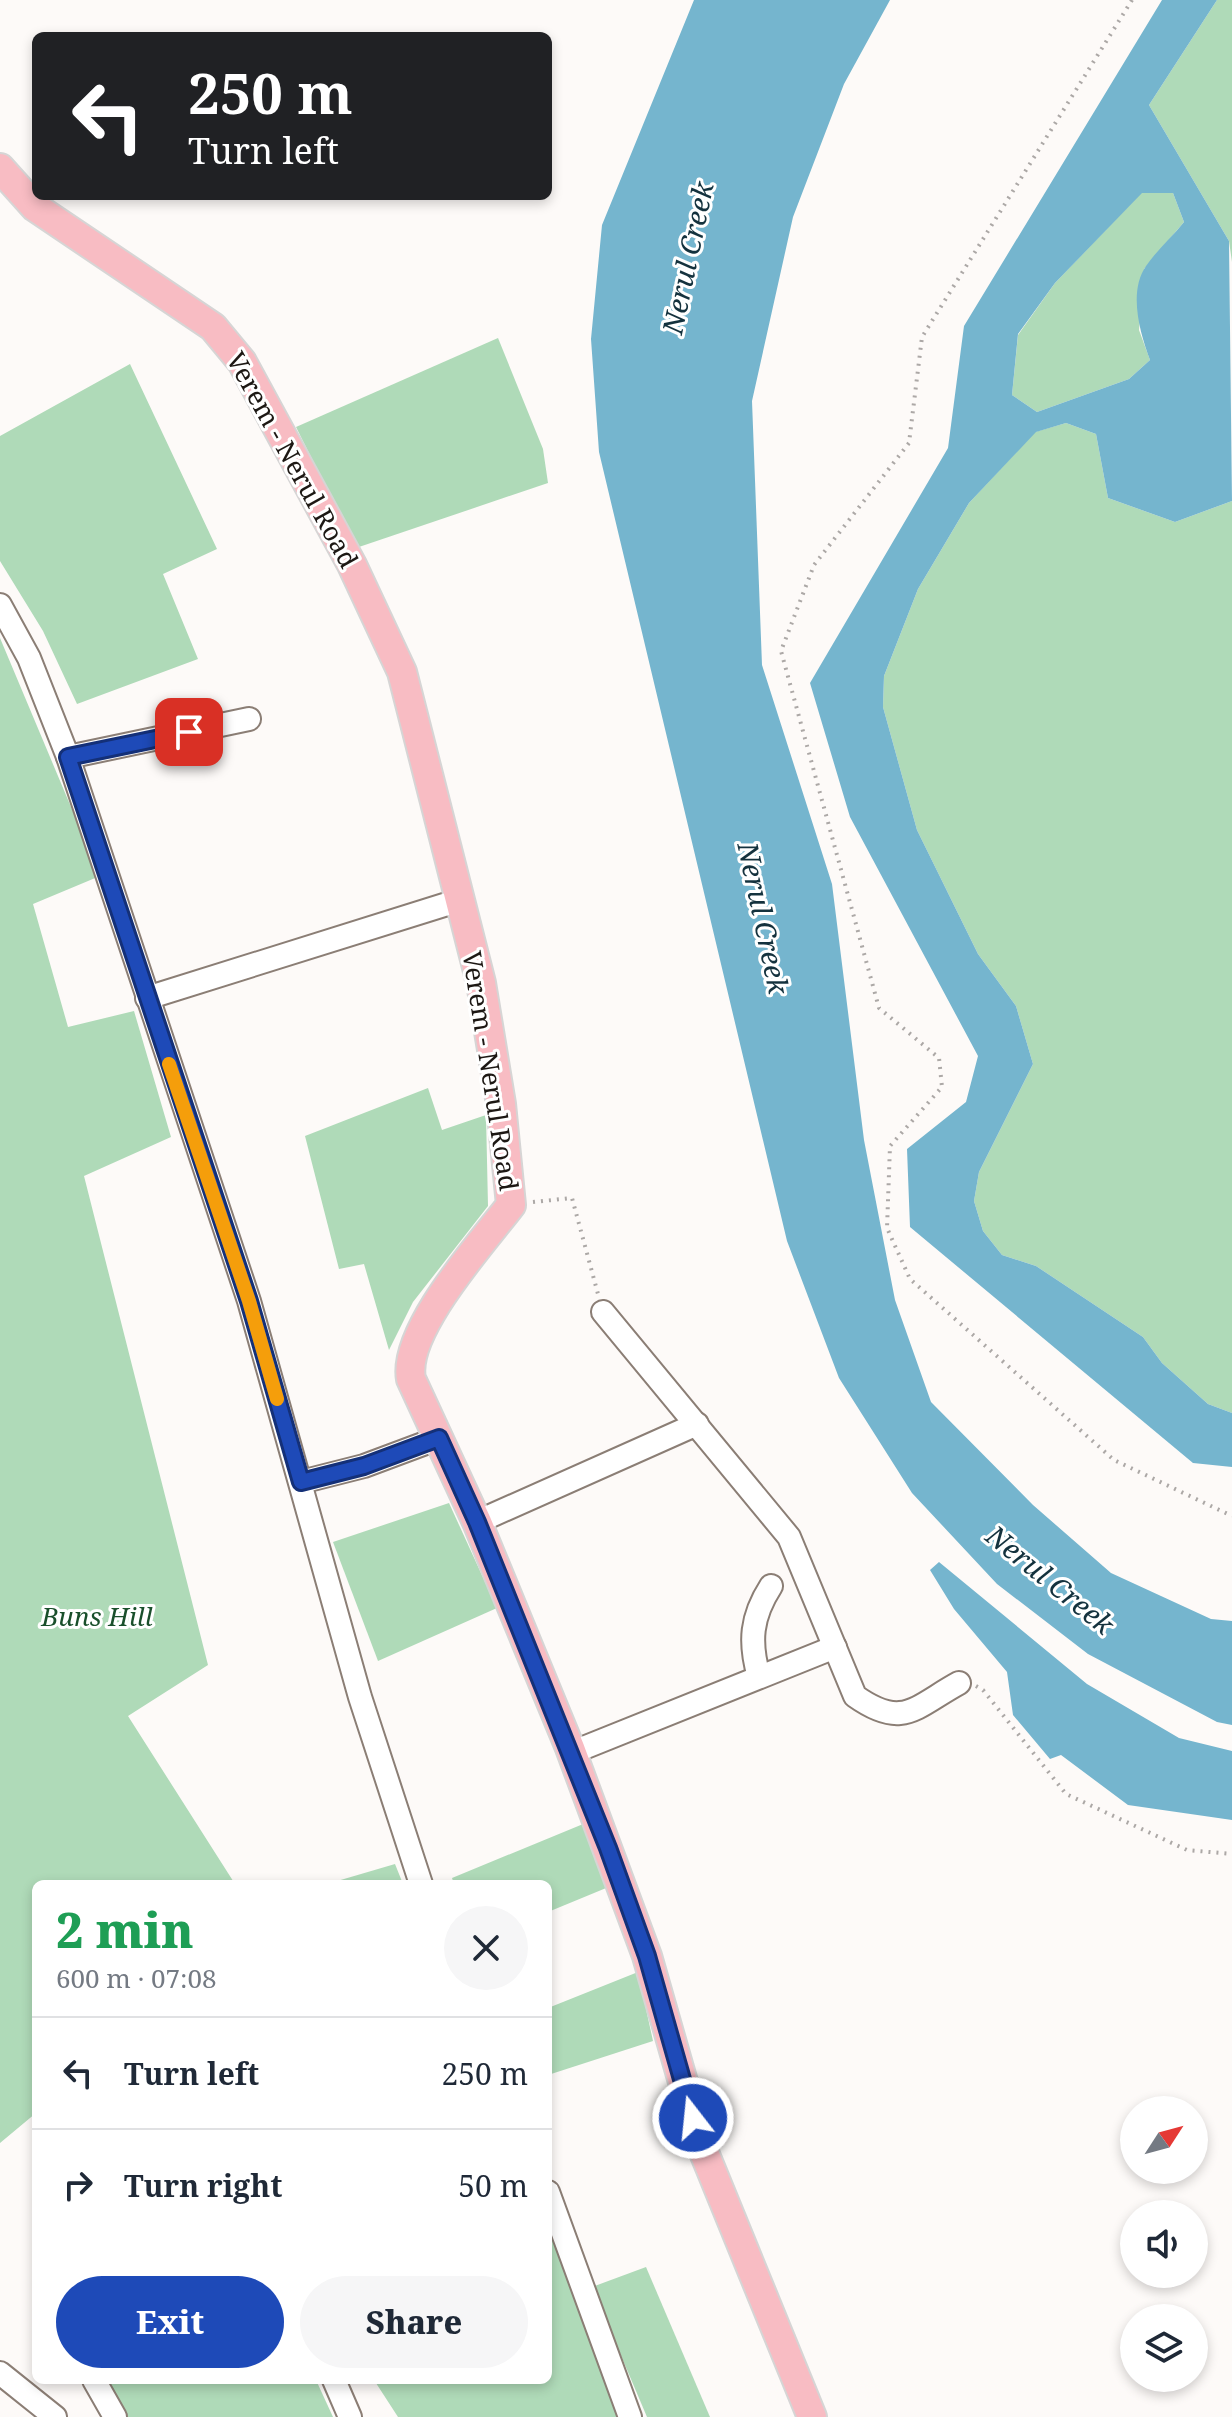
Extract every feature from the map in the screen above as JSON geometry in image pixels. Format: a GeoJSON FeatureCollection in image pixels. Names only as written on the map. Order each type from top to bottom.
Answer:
{"type":"FeatureCollection","features":[{"type":"Feature","properties":{"kind":"main road","name":"Verem - Nerul Road"},"geometry":{"type":"LineString","coordinates":[[0,168],[35,207],[213,327],[242,362],[352,565],[402,672],[481,983],[501,1104],[511,1205],[431,1315],[413,1351],[411,1379],[477,1522],[571,1753],[647,1956],[701,2145],[812,2417]]}},
{"type":"Feature","properties":{"kind":"street"},"geometry":{"type":"LineString","coordinates":[[0,605],[29,658],[68,757],[249,1301],[360,1697],[420,1880]]}},
{"type":"Feature","properties":{"kind":"street"},"geometry":{"type":"LineString","coordinates":[[68,757],[249,719]]}},
{"type":"Feature","properties":{"kind":"street"},"geometry":{"type":"LineString","coordinates":[[147,998],[460,900]]}},
{"type":"Feature","properties":{"kind":"street"},"geometry":{"type":"LineString","coordinates":[[603,1312],[789,1537],[855,1696],[877,1712],[906,1714],[959,1683]]}},
{"type":"Feature","properties":{"kind":"street"},"geometry":{"type":"LineString","coordinates":[[477,1522],[697,1424]]}},
{"type":"Feature","properties":{"kind":"street"},"geometry":{"type":"LineString","coordinates":[[301,1482],[364,1466],[439,1438]]}},
{"type":"Feature","properties":{"kind":"street"},"geometry":{"type":"LineString","coordinates":[[759,1677],[751,1649],[752,1630],[759,1605],[771,1586]]}},
{"type":"Feature","properties":{"kind":"street"},"geometry":{"type":"LineString","coordinates":[[571,1753],[835,1647]]}},
{"type":"Feature","properties":{"kind":"street"},"geometry":{"type":"LineString","coordinates":[[552,2203],[630,2417]]}},
{"type":"Feature","properties":{"kind":"street"},"geometry":{"type":"LineString","coordinates":[[0,2373],[55,2417]]}},
{"type":"Feature","properties":{"kind":"street"},"geometry":{"type":"LineString","coordinates":[[96,2384],[115,2417]]}},
{"type":"Feature","properties":{"kind":"street"},"geometry":{"type":"LineString","coordinates":[[336,2384],[350,2417]]}},
{"type":"Feature","properties":{"kind":"path"},"geometry":{"type":"LineString","coordinates":[[1132,0],[922,337],[909,443],[814,565],[781,651],[879,1008],[939,1058],[942,1087],[890,1146],[887,1228],[910,1279],[1114,1460],[1232,1516]]}},
{"type":"Feature","properties":{"kind":"path"},"geometry":{"type":"LineString","coordinates":[[511,1205],[572,1198],[603,1312]]}},
{"type":"Feature","properties":{"kind":"path"},"geometry":{"type":"LineString","coordinates":[[959,1683],[970,1682],[983,1690],[1066,1794],[1187,1850],[1232,1854]]}},
{"type":"Feature","properties":{"kind":"green space"},"geometry":{"type":"Polygon","coordinates":[[[1217,0],[1232,0],[1232,262],[1229,241],[1149,105],[1217,0]]]}},
{"type":"Feature","properties":{"kind":"green space"},"geometry":{"type":"Polygon","coordinates":[[[1142,192],[1173,193],[1184,222],[1144,269],[1139,330],[1150,360],[1129,379],[1037,412],[1012,395],[1018,335],[1055,283],[1142,192]]]}},
{"type":"Feature","properties":{"kind":"green space"},"geometry":{"type":"Polygon","coordinates":[[[498,338],[543,449],[548,483],[356,548],[296,427],[498,338]]]}},
{"type":"Feature","properties":{"kind":"green space"},"geometry":{"type":"Polygon","coordinates":[[[130,364],[217,549],[163,574],[198,659],[77,704],[43,631],[0,561],[0,436],[130,364]]]}},
{"type":"Feature","properties":{"kind":"green space"},"geometry":{"type":"Polygon","coordinates":[[[1066,423],[1096,434],[1108,498],[1175,522],[1232,501],[1232,1413],[1208,1404],[1162,1363],[1143,1337],[1036,1266],[1002,1255],[983,1231],[974,1201],[979,1172],[1033,1064],[1016,1006],[978,954],[917,830],[883,707],[884,676],[918,589],[969,503],[1035,432],[1066,423]]]}},
{"type":"Feature","properties":{"kind":"green space","name":"Buns Hill"},"geometry":{"type":"Polygon","coordinates":[[[0,638],[100,876],[33,904],[68,1027],[134,1011],[171,1137],[84,1176],[208,1665],[128,1716],[232,1880],[32,1880],[32,2116],[0,2143],[0,638]]]}},
{"type":"Feature","properties":{"kind":"green space"},"geometry":{"type":"Polygon","coordinates":[[[428,1088],[442,1130],[486,1115],[488,1206],[413,1302],[389,1350],[364,1264],[339,1269],[305,1136],[428,1088]]]}},
{"type":"Feature","properties":{"kind":"green space"},"geometry":{"type":"Polygon","coordinates":[[[449,1503],[497,1608],[378,1661],[333,1542],[449,1503]]]}},
{"type":"Feature","properties":{"kind":"green space"},"geometry":{"type":"Polygon","coordinates":[[[588,1822],[611,1886],[552,1910],[552,1880],[452,1878],[588,1822]]]}},
{"type":"Feature","properties":{"kind":"green space"},"geometry":{"type":"Polygon","coordinates":[[[395,1864],[401,1880],[341,1880],[395,1864]]]}},
{"type":"Feature","properties":{"kind":"green space"},"geometry":{"type":"Polygon","coordinates":[[[638,1972],[653,2041],[552,2074],[552,2006],[638,1972]]]}},
{"type":"Feature","properties":{"kind":"green space"},"geometry":{"type":"Polygon","coordinates":[[[552,2222],[620,2417],[398,2417],[377,2384],[552,2384],[552,2222]]]}},
{"type":"Feature","properties":{"kind":"green space"},"geometry":{"type":"Polygon","coordinates":[[[646,2267],[710,2417],[647,2417],[592,2287],[646,2267]]]}},
{"type":"Feature","properties":{"kind":"green space"},"geometry":{"type":"Polygon","coordinates":[[[107,2384],[318,2384],[333,2417],[128,2417],[107,2384]]]}},
{"type":"Feature","properties":{"kind":"water","name":"Nerul Creek"},"geometry":{"type":"Polygon","coordinates":[[[694,0],[890,0],[844,84],[793,217],[752,401],[762,665],[832,884],[864,1140],[895,1300],[931,1402],[1033,1505],[1111,1573],[1211,1619],[1232,1621],[1232,1725],[1217,1722],[1088,1654],[997,1584],[912,1493],[839,1378],[787,1241],[599,452],[591,339],[602,225],[694,0]]]}},
{"type":"Feature","properties":{"kind":"water"},"geometry":{"type":"Polygon","coordinates":[[[1162,0],[1217,0],[1149,105],[1229,241],[1232,501],[1175,522],[1108,498],[1096,434],[1066,423],[1036,432],[969,503],[918,589],[884,676],[883,707],[917,830],[978,954],[1016,1006],[1033,1064],[979,1172],[974,1201],[983,1231],[1002,1255],[1036,1266],[1143,1337],[1162,1363],[1208,1404],[1232,1413],[1232,1467],[1193,1463],[910,1227],[907,1149],[966,1102],[978,1056],[850,817],[810,683],[948,448],[964,326],[1162,0]],[[1142,193],[1055,283],[1018,334],[1012,395],[1037,412],[1129,379],[1150,360],[1138,313],[1138,288],[1146,266],[1184,222],[1173,193],[1142,193]]]}},
{"type":"Feature","properties":{"kind":"water"},"geometry":{"type":"Polygon","coordinates":[[[939,1562],[1087,1684],[1179,1738],[1232,1751],[1232,1820],[1128,1805],[1061,1755],[1050,1759],[1013,1715],[1007,1672],[954,1609],[930,1570],[939,1562]]]}},
{"type":"Feature","properties":{"kind":"slow traffic"},"geometry":{"type":"LineString","coordinates":[[169,1064],[249,1301],[277,1399]]}},
{"type":"Feature","properties":{"kind":"route"},"geometry":{"type":"LineString","coordinates":[[189,732],[68,757],[249,1301],[301,1482],[364,1466],[439,1438],[477,1522],[608,1848],[647,1956],[693,2118]]}}]}
